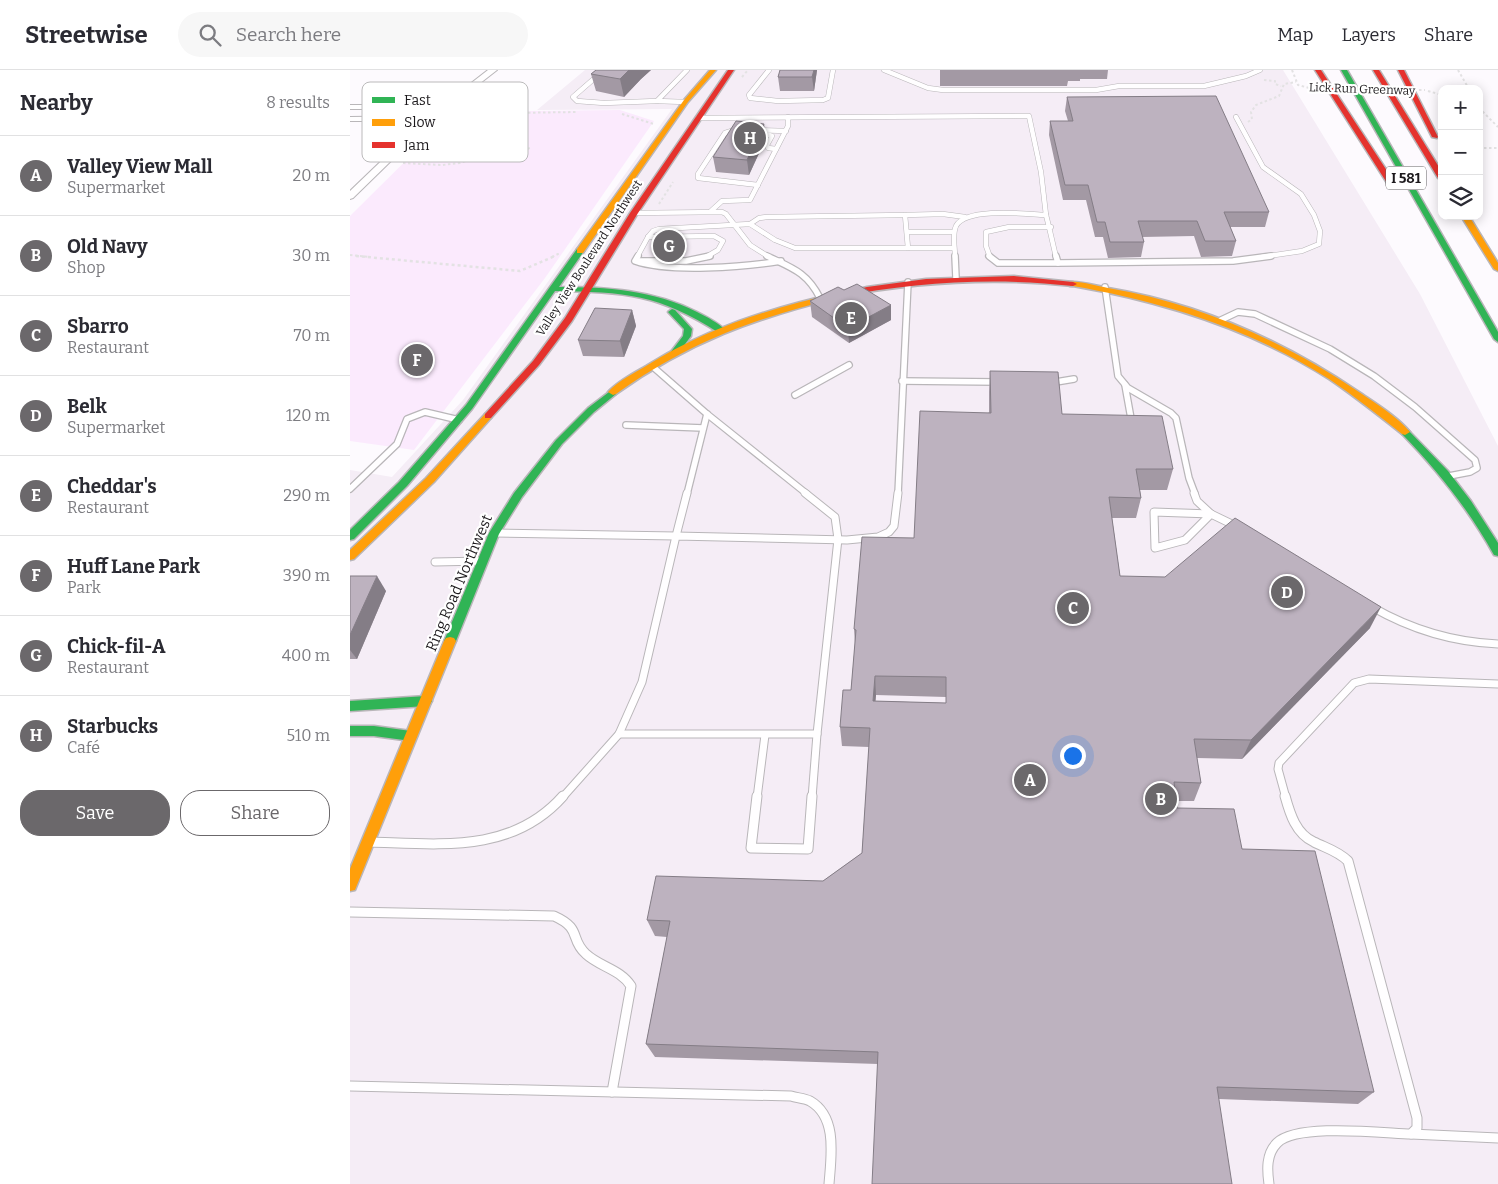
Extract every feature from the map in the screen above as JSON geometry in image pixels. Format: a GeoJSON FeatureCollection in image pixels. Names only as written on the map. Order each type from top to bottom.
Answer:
{"type":"FeatureCollection","features":[{"type":"Feature","properties":{"kind":"main road","name":"Valley View Boulevard Northwest"},"geometry":{"type":"LineString","coordinates":[[350,536],[403,484],[459,420],[554,289],[685,102],[713,70]]}},
{"type":"Feature","properties":{"kind":"main road"},"geometry":{"type":"LineString","coordinates":[[698,118],[690,116],[689,113],[720,70]]}},
{"type":"Feature","properties":{"kind":"main road","name":"Valley View Boulevard Northwest"},"geometry":{"type":"LineString","coordinates":[[350,556],[395,514],[472,436],[536,363],[586,292],[634,213],[732,70]]}},
{"type":"Feature","properties":{"kind":"main road"},"geometry":{"type":"LineString","coordinates":[[1318,70],[1399,194]]}},
{"type":"Feature","properties":{"kind":"main road","name":"I 581"},"geometry":{"type":"LineString","coordinates":[[1344,70],[1498,339]]}},
{"type":"Feature","properties":{"kind":"main road","name":"I 581"},"geometry":{"type":"LineString","coordinates":[[1376,70],[1440,175]]}},
{"type":"Feature","properties":{"kind":"main road"},"geometry":{"type":"LineString","coordinates":[[1401,70],[1438,142]]}},
{"type":"Feature","properties":{"kind":"main road"},"geometry":{"type":"LineString","coordinates":[[1414,216],[1468,287]]}},
{"type":"Feature","properties":{"kind":"main road"},"geometry":{"type":"LineString","coordinates":[[1467,220],[1498,269]]}},
{"type":"Feature","properties":{"kind":"main road","name":"Ring Road Northwest"},"geometry":{"type":"LineString","coordinates":[[350,885],[494,533],[530,476],[556,446],[592,410],[610,394],[652,366],[722,331],[755,318],[820,298],[908,282],[956,278],[1049,280],[1105,288],[1153,299],[1221,320],[1291,352],[1348,386],[1399,426],[1449,476],[1498,552]]}},
{"type":"Feature","properties":{"kind":"main road"},"geometry":{"type":"LineString","coordinates":[[554,289],[586,292],[639,292],[678,303],[695,312],[722,331]]}},
{"type":"Feature","properties":{"kind":"main road"},"geometry":{"type":"LineString","coordinates":[[586,292],[604,300],[651,306],[672,312],[690,322],[709,337]]}},
{"type":"Feature","properties":{"kind":"main road"},"geometry":{"type":"LineString","coordinates":[[672,312],[688,329],[687,336],[672,355]]}},
{"type":"Feature","properties":{"kind":"main road"},"geometry":{"type":"LineString","coordinates":[[695,312],[722,319],[755,318]]}},
{"type":"Feature","properties":{"kind":"main road"},"geometry":{"type":"LineString","coordinates":[[395,514],[463,428],[464,421],[459,420]]}},
{"type":"Feature","properties":{"kind":"main road"},"geometry":{"type":"LineString","coordinates":[[350,706],[426,701]]}},
{"type":"Feature","properties":{"kind":"main road"},"geometry":{"type":"LineString","coordinates":[[350,731],[374,731],[411,736]]}},
{"type":"Feature","properties":{"kind":"street"},"geometry":{"type":"LineString","coordinates":[[477,82],[493,70]]}},
{"type":"Feature","properties":{"kind":"street"},"geometry":{"type":"LineString","coordinates":[[350,196],[385,162]]}},
{"type":"Feature","properties":{"kind":"lane"},"geometry":{"type":"LineString","coordinates":[[604,70],[573,97],[576,101],[604,103],[685,102]]}},
{"type":"Feature","properties":{"kind":"lane"},"geometry":{"type":"LineString","coordinates":[[657,101],[687,70]]}},
{"type":"Feature","properties":{"kind":"lane"},"geometry":{"type":"LineString","coordinates":[[769,70],[749,95],[750,98],[778,101],[823,100],[828,98],[833,70]]}},
{"type":"Feature","properties":{"kind":"lane"},"geometry":{"type":"LineString","coordinates":[[884,70],[928,88],[943,90],[1096,90],[1119,86],[1204,86],[1260,70]]}},
{"type":"Feature","properties":{"kind":"lane"},"geometry":{"type":"LineString","coordinates":[[698,118],[1029,116],[1041,172],[1046,215],[1051,227],[1058,263]]}},
{"type":"Feature","properties":{"kind":"lane"},"geometry":{"type":"LineString","coordinates":[[711,211],[722,201],[750,200],[786,131],[788,117]]}},
{"type":"Feature","properties":{"kind":"lane"},"geometry":{"type":"LineString","coordinates":[[1051,227],[999,229],[986,232],[989,257],[992,261],[998,263],[1233,261],[1302,251],[1319,244],[1320,231],[1314,215],[1301,194],[1263,167],[1236,118]]}},
{"type":"Feature","properties":{"kind":"lane"},"geometry":{"type":"LineString","coordinates":[[758,184],[706,180],[698,178],[698,174],[725,133],[729,130],[786,131]]}},
{"type":"Feature","properties":{"kind":"lane"},"geometry":{"type":"LineString","coordinates":[[725,133],[742,132]]}},
{"type":"Feature","properties":{"kind":"lane"},"geometry":{"type":"LineString","coordinates":[[753,132],[770,134],[772,136],[767,145],[768,148],[776,149]]}},
{"type":"Feature","properties":{"kind":"lane"},"geometry":{"type":"LineString","coordinates":[[634,213],[711,211],[726,214],[750,244],[804,274],[812,282],[820,298]]}},
{"type":"Feature","properties":{"kind":"lane"},"geometry":{"type":"LineString","coordinates":[[635,261],[651,232],[662,228],[735,226],[750,224],[759,218],[767,217],[943,214],[965,217],[990,214],[1046,215]]}},
{"type":"Feature","properties":{"kind":"lane"},"geometry":{"type":"LineString","coordinates":[[905,215],[908,248]]}},
{"type":"Feature","properties":{"kind":"lane"},"geometry":{"type":"LineString","coordinates":[[956,278],[955,224],[965,217]]}},
{"type":"Feature","properties":{"kind":"lane"},"geometry":{"type":"LineString","coordinates":[[750,224],[774,240],[795,248],[954,248]]}},
{"type":"Feature","properties":{"kind":"lane"},"geometry":{"type":"LineString","coordinates":[[907,232],[954,232]]}},
{"type":"Feature","properties":{"kind":"lane"},"geometry":{"type":"LineString","coordinates":[[635,261],[706,258],[716,254],[722,247],[723,242],[714,236],[648,237]]}},
{"type":"Feature","properties":{"kind":"lane"},"geometry":{"type":"LineString","coordinates":[[635,261],[639,264],[661,266],[754,266],[781,261]]}},
{"type":"Feature","properties":{"kind":"lane"},"geometry":{"type":"LineString","coordinates":[[494,533],[838,539],[884,536],[895,525],[908,282]]}},
{"type":"Feature","properties":{"kind":"lane"},"geometry":{"type":"LineString","coordinates":[[1105,288],[1118,376],[1124,385],[1133,429]]}},
{"type":"Feature","properties":{"kind":"lane"},"geometry":{"type":"LineString","coordinates":[[1221,320],[1237,312],[1254,313],[1317,342],[1391,388],[1438,425],[1475,459],[1477,468],[1470,472],[1449,476]]}},
{"type":"Feature","properties":{"kind":"lane"},"geometry":{"type":"LineString","coordinates":[[795,395],[849,365]]}},
{"type":"Feature","properties":{"kind":"lane"},"geometry":{"type":"LineString","coordinates":[[652,366],[707,414],[835,517],[838,539],[817,734],[808,849],[750,848],[765,735]]}},
{"type":"Feature","properties":{"kind":"lane"},"geometry":{"type":"LineString","coordinates":[[1044,383],[1059,383],[1074,379]]}},
{"type":"Feature","properties":{"kind":"lane"},"geometry":{"type":"LineString","coordinates":[[902,380],[1007,382]]}},
{"type":"Feature","properties":{"kind":"lane"},"geometry":{"type":"LineString","coordinates":[[1124,385],[1171,413],[1176,418],[1190,478],[1198,501],[1212,514]]}},
{"type":"Feature","properties":{"kind":"lane"},"geometry":{"type":"LineString","coordinates":[[350,488],[397,444],[404,423],[407,420],[425,412],[459,420]]}},
{"type":"Feature","properties":{"kind":"lane"},"geometry":{"type":"LineString","coordinates":[[367,842],[451,844],[491,840],[528,824],[554,807],[619,734],[642,682],[707,414]]}},
{"type":"Feature","properties":{"kind":"lane"},"geometry":{"type":"LineString","coordinates":[[626,426],[703,428]]}},
{"type":"Feature","properties":{"kind":"lane"},"geometry":{"type":"LineString","coordinates":[[1212,514],[1185,540],[1155,548],[1154,512],[1212,514],[1248,532]]}},
{"type":"Feature","properties":{"kind":"lane"},"geometry":{"type":"LineString","coordinates":[[435,562],[483,561]]}},
{"type":"Feature","properties":{"kind":"lane"},"geometry":{"type":"LineString","coordinates":[[1362,602],[1394,620],[1443,639],[1498,644]]}},
{"type":"Feature","properties":{"kind":"lane"},"geometry":{"type":"LineString","coordinates":[[1411,1134],[1417,1128],[1417,1118],[1348,861],[1340,852],[1329,846],[1317,844],[1301,833],[1294,821],[1278,769],[1279,763],[1354,683],[1369,679],[1498,684]]}},
{"type":"Feature","properties":{"kind":"lane"},"geometry":{"type":"LineString","coordinates":[[619,734],[817,734]]}},
{"type":"Feature","properties":{"kind":"lane"},"geometry":{"type":"LineString","coordinates":[[350,912],[554,916],[567,921],[574,928],[580,948],[587,955],[626,977],[631,986],[612,1092]]}},
{"type":"Feature","properties":{"kind":"lane"},"geometry":{"type":"LineString","coordinates":[[350,1086],[791,1096],[809,1100],[820,1108],[826,1118],[831,1139],[829,1184]]}},
{"type":"Feature","properties":{"kind":"lane"},"geometry":{"type":"LineString","coordinates":[[1270,1184],[1269,1158],[1274,1146],[1284,1138],[1307,1132],[1498,1138]]}},
{"type":"Feature","properties":{"kind":"path","name":"Lick Run Greenway"},"geometry":{"type":"LineString","coordinates":[[1292,70],[1296,82],[1305,88],[1425,90],[1438,94]]}},
{"type":"Feature","properties":{"kind":"path"},"geometry":{"type":"LineString","coordinates":[[1458,70],[1467,85]]}},
{"type":"Feature","properties":{"kind":"path"},"geometry":{"type":"LineString","coordinates":[[1251,74],[1259,79],[1275,81],[1275,84],[1281,86],[1288,82],[1296,82]]}},
{"type":"Feature","properties":{"kind":"path"},"geometry":{"type":"LineString","coordinates":[[1241,126],[1252,119],[1251,112],[1256,104],[1279,96],[1281,86]]}},
{"type":"Feature","properties":{"kind":"path"},"geometry":{"type":"LineString","coordinates":[[528,113],[577,112]]}},
{"type":"Feature","properties":{"kind":"path"},"geometry":{"type":"LineString","coordinates":[[616,112],[649,123],[658,123]]}},
{"type":"Feature","properties":{"kind":"path"},"geometry":{"type":"LineString","coordinates":[[1483,112],[1498,127]]}},
{"type":"Feature","properties":{"kind":"path"},"geometry":{"type":"LineString","coordinates":[[1483,148],[1498,148]]}},
{"type":"Feature","properties":{"kind":"path"},"geometry":{"type":"LineString","coordinates":[[403,163],[442,165],[459,162]]}},
{"type":"Feature","properties":{"kind":"path"},"geometry":{"type":"LineString","coordinates":[[350,255],[520,271],[558,254],[559,260]]}},
{"type":"Feature","properties":{"kind":"shaded area"},"geometry":{"type":"Polygon","coordinates":[[[585,70],[1283,70],[1420,294],[1498,446],[1498,1184],[350,1184],[350,470],[392,477],[463,400],[672,109],[537,110],[585,70]]]}},
{"type":"Feature","properties":{"kind":"shaded area"},"geometry":{"type":"Polygon","coordinates":[[[620,110],[654,121],[545,278],[414,450],[350,441],[350,216],[405,162],[528,162],[528,111],[620,110]]]}},
{"type":"Feature","properties":{"kind":"building"},"geometry":{"type":"Polygon","coordinates":[[[596,70],[629,70],[620,79],[591,74],[596,70]]]}},
{"type":"Feature","properties":{"kind":"building"},"geometry":{"type":"Polygon","coordinates":[[[780,70],[814,70],[812,77],[778,77],[780,70]]]}},
{"type":"Feature","properties":{"kind":"building"},"geometry":{"type":"Polygon","coordinates":[[[1216,96],[1269,212],[1224,212],[1236,241],[1205,241],[1197,221],[1138,221],[1144,242],[1110,242],[1105,222],[1097,222],[1088,185],[1065,185],[1050,121],[1073,121],[1067,97],[1216,96]]]}},
{"type":"Feature","properties":{"kind":"building"},"geometry":{"type":"Polygon","coordinates":[[[736,121],[764,124],[747,160],[713,157],[736,121]]]}},
{"type":"Feature","properties":{"kind":"building"},"geometry":{"type":"Polygon","coordinates":[[[857,284],[891,305],[848,328],[810,301],[838,287],[844,290],[857,284]]]}},
{"type":"Feature","properties":{"kind":"building"},"geometry":{"type":"Polygon","coordinates":[[[595,308],[632,310],[620,341],[578,340],[595,308]]]}},
{"type":"Feature","properties":{"kind":"building"},"geometry":{"type":"Polygon","coordinates":[[[990,371],[1058,372],[1062,414],[1162,416],[1173,469],[1136,469],[1141,498],[1109,497],[1120,576],[1165,577],[1235,518],[1381,607],[1251,740],[1194,739],[1201,783],[1174,782],[1177,808],[1234,809],[1242,849],[1315,851],[1374,1092],[1217,1087],[1232,1184],[872,1184],[878,1052],[646,1044],[670,921],[647,920],[656,876],[823,881],[862,853],[870,728],[840,727],[843,690],[851,690],[862,537],[914,538],[920,411],[991,413],[990,371]],[[875,676],[873,701],[946,703],[946,677],[875,676]]]}},
{"type":"Feature","properties":{"kind":"building"},"geometry":{"type":"Polygon","coordinates":[[[350,576],[377,576],[350,635],[350,576]]]}},
{"type":"Feature","properties":{"kind":"traffic: fast"},"geometry":{"type":"LineString","coordinates":[[1344,70],[1498,339]]}},
{"type":"Feature","properties":{"kind":"traffic: fast"},"geometry":{"type":"LineString","coordinates":[[350,536],[403,484],[469,407],[580,251]]}},
{"type":"Feature","properties":{"kind":"traffic: fast"},"geometry":{"type":"LineString","coordinates":[[554,289],[601,290],[642,295],[681,307],[722,331]]}},
{"type":"Feature","properties":{"kind":"traffic: fast"},"geometry":{"type":"LineString","coordinates":[[672,312],[688,329],[687,336],[674,353]]}},
{"type":"Feature","properties":{"kind":"traffic: fast"},"geometry":{"type":"LineString","coordinates":[[450,641],[494,533],[518,495],[559,442],[591,410],[613,392]]}},
{"type":"Feature","properties":{"kind":"traffic: fast"},"geometry":{"type":"LineString","coordinates":[[1405,432],[1432,459],[1468,503],[1498,552]]}},
{"type":"Feature","properties":{"kind":"traffic: fast"},"geometry":{"type":"LineString","coordinates":[[350,706],[426,701]]}},
{"type":"Feature","properties":{"kind":"traffic: fast"},"geometry":{"type":"LineString","coordinates":[[350,731],[374,731],[411,736]]}},
{"type":"Feature","properties":{"kind":"traffic: slow"},"geometry":{"type":"LineString","coordinates":[[580,251],[686,101],[713,70]]}},
{"type":"Feature","properties":{"kind":"traffic: slow"},"geometry":{"type":"LineString","coordinates":[[1467,220],[1498,269]]}},
{"type":"Feature","properties":{"kind":"traffic: slow"},"geometry":{"type":"LineString","coordinates":[[1073,284],[1119,292],[1164,303],[1208,317],[1250,334],[1292,354],[1331,377],[1369,403],[1405,432]]}},
{"type":"Feature","properties":{"kind":"traffic: slow"},"geometry":{"type":"LineString","coordinates":[[613,392],[664,358],[720,331],[779,310],[838,295]]}},
{"type":"Feature","properties":{"kind":"traffic: slow"},"geometry":{"type":"LineString","coordinates":[[350,556],[430,480],[488,416]]}},
{"type":"Feature","properties":{"kind":"traffic: slow"},"geometry":{"type":"LineString","coordinates":[[350,885],[450,641]]}},
{"type":"Feature","properties":{"kind":"traffic: jam"},"geometry":{"type":"LineString","coordinates":[[488,416],[536,363],[569,319],[634,213],[731,70]]}},
{"type":"Feature","properties":{"kind":"traffic: jam"},"geometry":{"type":"LineString","coordinates":[[1318,70],[1391,183]]}},
{"type":"Feature","properties":{"kind":"traffic: jam"},"geometry":{"type":"LineString","coordinates":[[1376,70],[1440,175]]}},
{"type":"Feature","properties":{"kind":"traffic: jam"},"geometry":{"type":"LineString","coordinates":[[1401,70],[1435,137]]}},
{"type":"Feature","properties":{"kind":"traffic: jam"},"geometry":{"type":"LineString","coordinates":[[838,295],[867,289],[955,279],[1014,279],[1073,284]]}},
{"type":"Feature","properties":{"kind":"place","name":"Starbucks"},"geometry":{"type":"Point","coordinates":[750,138]}},
{"type":"Feature","properties":{"kind":"place","name":"Chick-fil-A"},"geometry":{"type":"Point","coordinates":[669,246]}},
{"type":"Feature","properties":{"kind":"place","name":"Cheddar's"},"geometry":{"type":"Point","coordinates":[851,318]}},
{"type":"Feature","properties":{"kind":"place","name":"Huff Lane Park"},"geometry":{"type":"Point","coordinates":[417,360]}},
{"type":"Feature","properties":{"kind":"place","name":"Belk"},"geometry":{"type":"Point","coordinates":[1287,592]}},
{"type":"Feature","properties":{"kind":"place","name":"Sbarro"},"geometry":{"type":"Point","coordinates":[1073,608]}},
{"type":"Feature","properties":{"kind":"place","name":"Valley View Mall"},"geometry":{"type":"Point","coordinates":[1030,780]}},
{"type":"Feature","properties":{"kind":"place","name":"Old Navy"},"geometry":{"type":"Point","coordinates":[1161,799]}}]}
